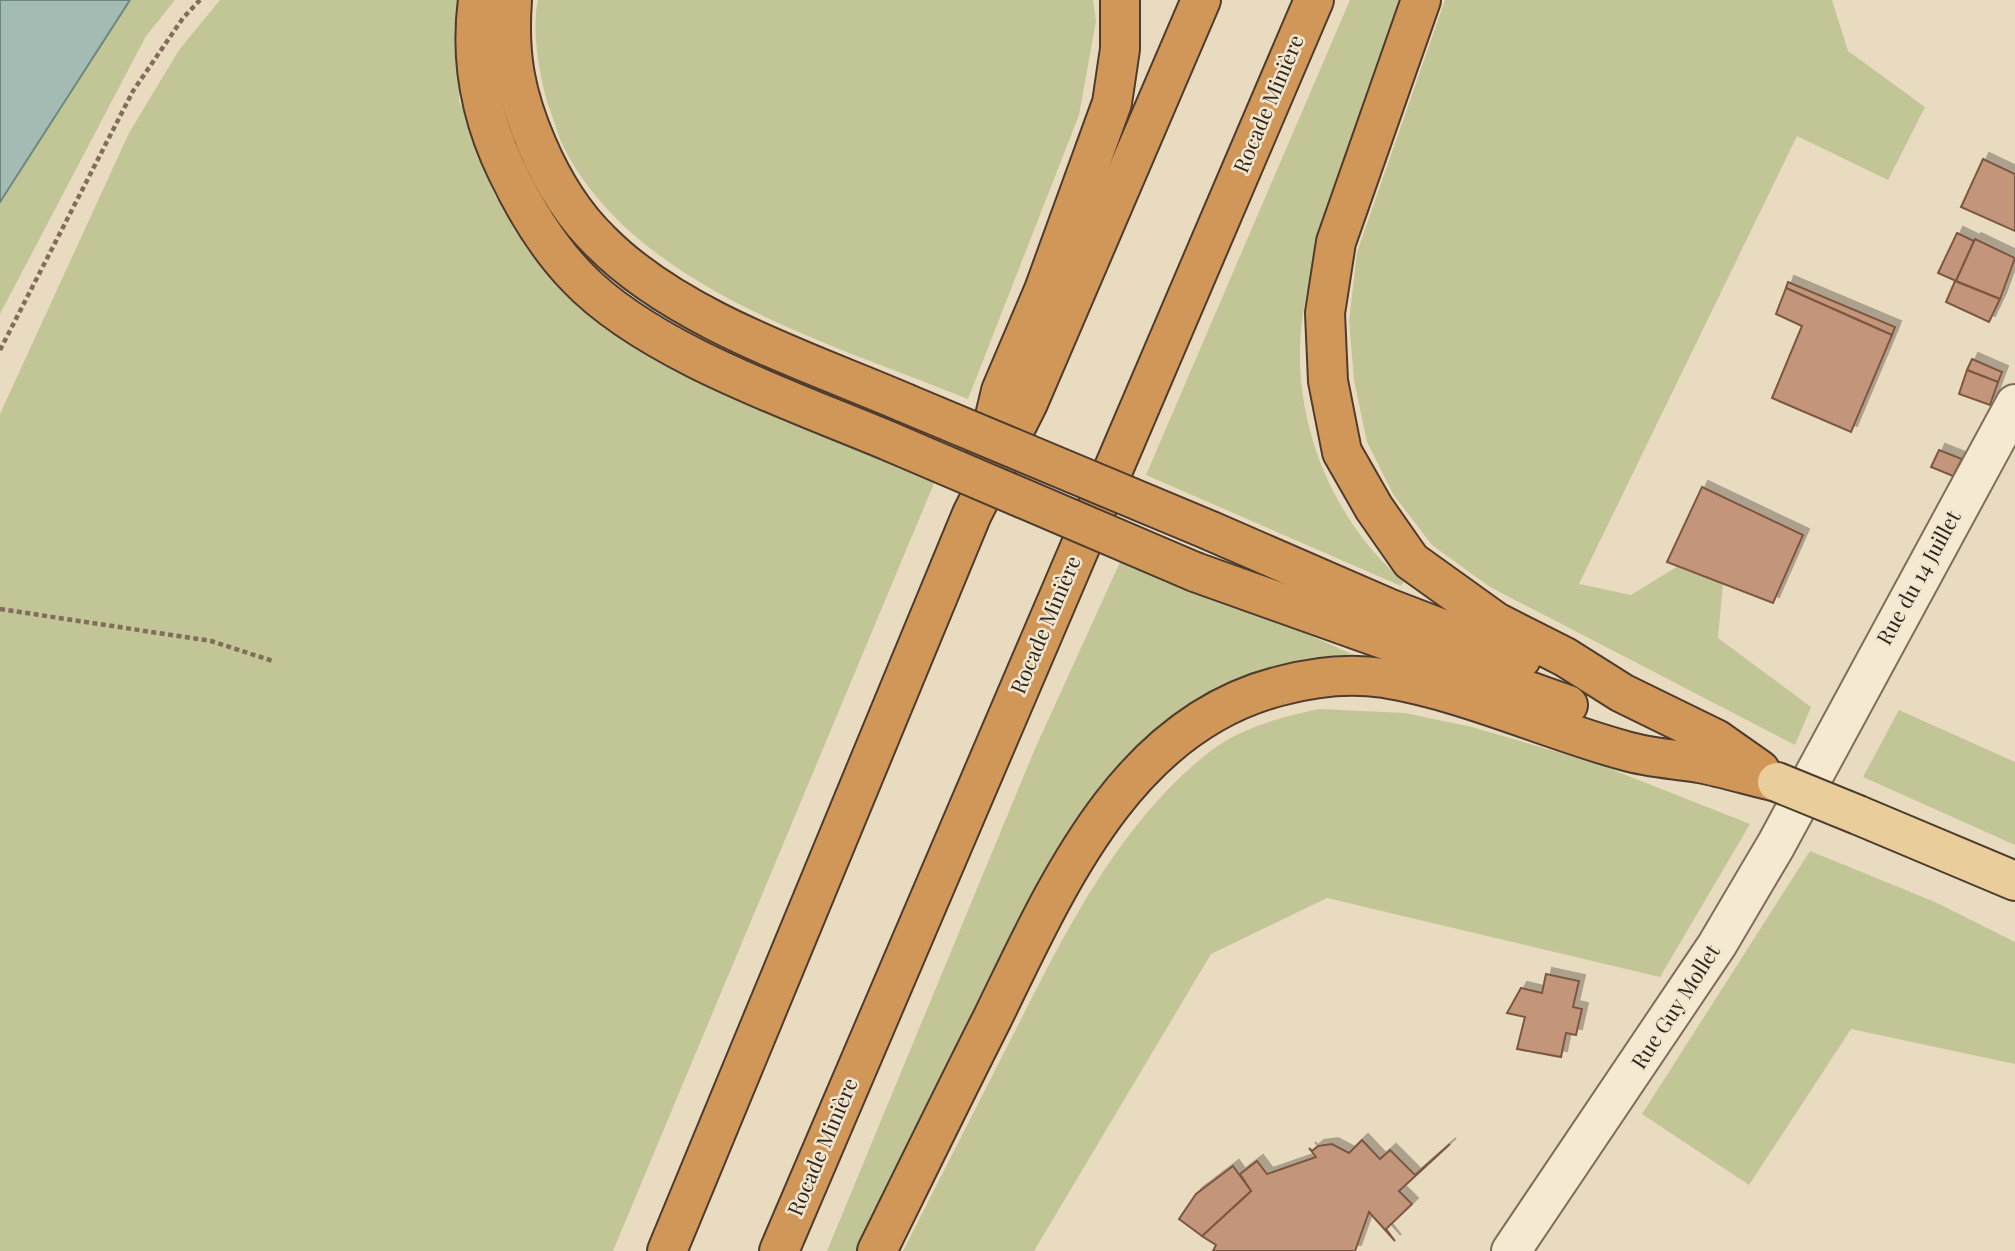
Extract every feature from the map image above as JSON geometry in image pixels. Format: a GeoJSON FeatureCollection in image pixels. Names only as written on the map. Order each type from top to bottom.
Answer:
{"type":"FeatureCollection","features":[{"type":"Feature","properties":{"kind":"highway"},"geometry":{"type":"LineString","coordinates":[[478,0],[477,84],[492,140],[518,195],[543,236],[577,278],[620,315],[737,376],[1195,572],[1613,722],[1702,764]]}},
{"type":"Feature","properties":{"kind":"highway"},"geometry":{"type":"LineString","coordinates":[[512,0],[509,42],[522,109],[553,180],[601,242],[661,289],[734,331],[1212,531],[1388,608],[1555,672],[1622,693]]}},
{"type":"Feature","properties":{"kind":"highway"},"geometry":{"type":"LineString","coordinates":[[972,514],[1001,390],[1044,290],[1112,103],[1120,49],[1120,0]]}},
{"type":"Feature","properties":{"kind":"highway"},"geometry":{"type":"LineString","coordinates":[[667,1251],[972,514],[1028,403],[1201,0]]}},
{"type":"Feature","properties":{"kind":"highway","name":"Rocade Minière"},"geometry":{"type":"LineString","coordinates":[[779,1251],[1314,0]]}},
{"type":"Feature","properties":{"kind":"highway"},"geometry":{"type":"LineString","coordinates":[[1421,0],[1336,242],[1325,313],[1328,381],[1342,452],[1374,508],[1411,561],[1496,622],[1565,657],[1622,693],[1716,739],[1777,782]]}},
{"type":"Feature","properties":{"kind":"highway"},"geometry":{"type":"LineString","coordinates":[[877,1251],[1033,935],[1084,842],[1117,795],[1163,749],[1209,714],[1260,691],[1314,677],[1382,678],[1478,701],[1628,752],[1702,764],[1777,782]]}},
{"type":"Feature","properties":{"kind":"main road"},"geometry":{"type":"LineString","coordinates":[[1777,782],[2010,883]]}},
{"type":"Feature","properties":{"kind":"street","name":"Rue du 14 Juillet"},"geometry":{"type":"LineString","coordinates":[[1824,752],[2015,404]]}},
{"type":"Feature","properties":{"kind":"street","name":"Rue Guy Mollet"},"geometry":{"type":"LineString","coordinates":[[1511,1251],[1717,945],[1776,845],[1824,752]]}},
{"type":"Feature","properties":{"kind":"path"},"geometry":{"type":"LineString","coordinates":[[0,351],[133,91],[183,18],[200,0]]}},
{"type":"Feature","properties":{"kind":"path"},"geometry":{"type":"LineString","coordinates":[[0,609],[211,641],[273,661]]}},
{"type":"Feature","properties":{"kind":"green space"},"geometry":{"type":"Polygon","coordinates":[[[130,0],[175,0],[146,36],[0,314],[0,202],[130,0]]]}},
{"type":"Feature","properties":{"kind":"green space"},"geometry":{"type":"Polygon","coordinates":[[[220,0],[457,0],[459,100],[495,196],[554,275],[935,481],[613,1251],[0,1251],[0,414],[129,133],[179,50],[220,0]]]}},
{"type":"Feature","properties":{"kind":"green space"},"geometry":{"type":"Polygon","coordinates":[[[538,0],[1093,0],[1096,21],[1079,115],[968,399],[800,333],[743,306],[689,276],[640,240],[598,199],[560,140],[540,71],[536,41],[538,0]]]}},
{"type":"Feature","properties":{"kind":"green space"},"geometry":{"type":"Polygon","coordinates":[[[1350,0],[1405,0],[1316,254],[1303,314],[1300,351],[1302,388],[1320,461],[1335,495],[1354,527],[1404,582],[1401,586],[1146,475],[1350,0]]]}},
{"type":"Feature","properties":{"kind":"green space"},"geometry":{"type":"Polygon","coordinates":[[[1445,0],[1832,0],[1848,51],[1925,107],[1888,180],[1797,136],[1579,584],[1631,595],[1678,566],[1723,583],[1718,638],[1811,707],[1795,745],[1490,587],[1432,545],[1393,494],[1367,442],[1354,380],[1349,321],[1357,252],[1445,0]]]}},
{"type":"Feature","properties":{"kind":"green space"},"geometry":{"type":"Polygon","coordinates":[[[1121,560],[1270,617],[1351,654],[1293,664],[1233,680],[1182,712],[1114,769],[1072,827],[859,1251],[827,1251],[1034,751],[1121,560]]]}},
{"type":"Feature","properties":{"kind":"green space"},"geometry":{"type":"Polygon","coordinates":[[[1319,709],[1405,713],[1472,727],[1598,764],[1750,824],[1660,977],[1327,898],[1211,954],[1034,1251],[903,1251],[1051,962],[1094,885],[1119,849],[1175,782],[1208,753],[1247,730],[1319,709]]]}},
{"type":"Feature","properties":{"kind":"green space"},"geometry":{"type":"Polygon","coordinates":[[[1899,710],[2015,762],[2015,845],[1863,777],[1899,710]]]}},
{"type":"Feature","properties":{"kind":"green space"},"geometry":{"type":"Polygon","coordinates":[[[1810,851],[1935,902],[2015,942],[2015,1064],[1851,1029],[1749,1185],[1642,1114],[1810,851]]]}},
{"type":"Feature","properties":{"kind":"water"},"geometry":{"type":"Polygon","coordinates":[[[0,0],[130,0],[0,202],[0,0]]]}},
{"type":"Feature","properties":{"kind":"building"},"geometry":{"type":"Polygon","coordinates":[[[1983,159],[2015,174],[2015,231],[1961,207],[1983,159]]]}},
{"type":"Feature","properties":{"kind":"building"},"geometry":{"type":"Polygon","coordinates":[[[1957,233],[1974,241],[1956,281],[1938,273],[1957,233]]]}},
{"type":"Feature","properties":{"kind":"building"},"geometry":{"type":"Polygon","coordinates":[[[1975,239],[2015,258],[2000,299],[1956,281],[1975,239]]]}},
{"type":"Feature","properties":{"kind":"building"},"geometry":{"type":"Polygon","coordinates":[[[1955,281],[2000,299],[1989,322],[1946,302],[1955,281]]]}},
{"type":"Feature","properties":{"kind":"building"},"geometry":{"type":"Polygon","coordinates":[[[1788,282],[1895,327],[1892,335],[1786,288],[1788,282]]]}},
{"type":"Feature","properties":{"kind":"building"},"geometry":{"type":"Polygon","coordinates":[[[1786,288],[1892,335],[1851,432],[1772,398],[1802,326],[1776,314],[1786,288]]]}},
{"type":"Feature","properties":{"kind":"building"},"geometry":{"type":"Polygon","coordinates":[[[1972,359],[2002,372],[1998,382],[1967,370],[1972,359]]]}},
{"type":"Feature","properties":{"kind":"building"},"geometry":{"type":"Polygon","coordinates":[[[1967,370],[1998,382],[1990,405],[1959,394],[1967,370]]]}},
{"type":"Feature","properties":{"kind":"building"},"geometry":{"type":"Polygon","coordinates":[[[1939,450],[1962,459],[1953,476],[1931,467],[1939,450]]]}},
{"type":"Feature","properties":{"kind":"building"},"geometry":{"type":"Polygon","coordinates":[[[1702,487],[1803,535],[1773,603],[1667,562],[1702,487]]]}},
{"type":"Feature","properties":{"kind":"building"},"geometry":{"type":"Polygon","coordinates":[[[1546,974],[1579,981],[1573,1007],[1582,1009],[1576,1035],[1566,1033],[1561,1057],[1517,1049],[1525,1017],[1507,1013],[1521,988],[1542,993],[1546,974]]]}},
{"type":"Feature","properties":{"kind":"building"},"geometry":{"type":"Polygon","coordinates":[[[1362,1140],[1380,1159],[1390,1150],[1415,1175],[1450,1144],[1399,1191],[1412,1204],[1386,1229],[1395,1241],[1369,1212],[1355,1251],[1213,1251],[1216,1245],[1202,1236],[1251,1191],[1240,1174],[1257,1161],[1267,1174],[1316,1157],[1309,1148],[1312,1151],[1318,1146],[1332,1144],[1349,1153],[1362,1140]]]}},
{"type":"Feature","properties":{"kind":"building"},"geometry":{"type":"Polygon","coordinates":[[[1233,1166],[1251,1191],[1202,1236],[1179,1219],[1196,1194],[1233,1166]]]}}]}
